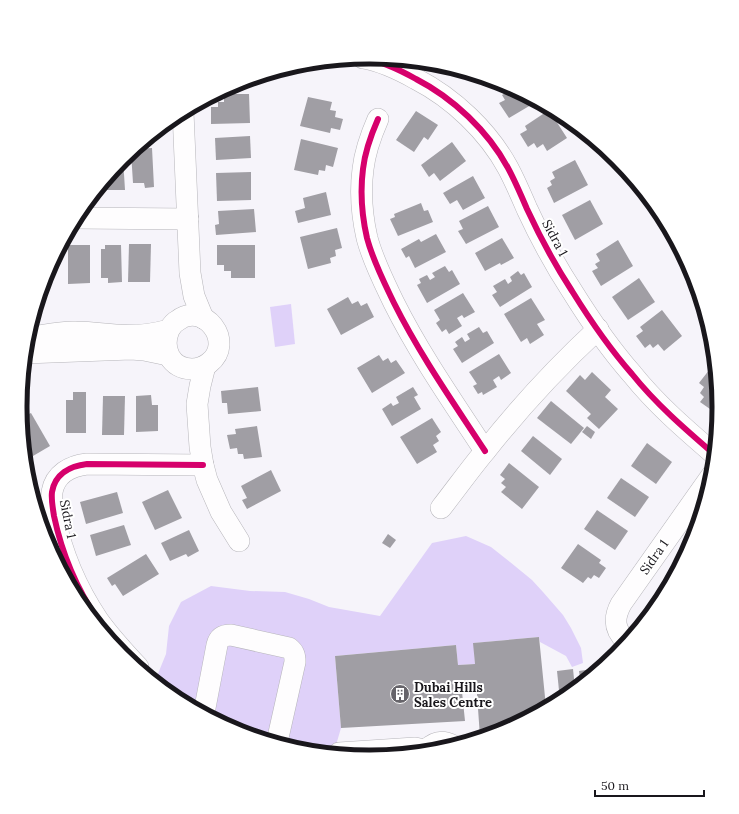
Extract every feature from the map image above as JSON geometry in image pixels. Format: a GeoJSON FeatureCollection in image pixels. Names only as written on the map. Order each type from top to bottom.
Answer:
{"type":"FeatureCollection","features":[{"type":"Feature","properties":{"kind":"street","name":"Sidra 1"},"geometry":{"type":"LineString","coordinates":[[385,65],[402,71],[428,85],[452,101],[474,121],[508,167],[548,251],[572,291],[614,352],[651,395],[709,450]]}},
{"type":"Feature","properties":{"kind":"street"},"geometry":{"type":"LineString","coordinates":[[183,119],[190,273],[187,296],[174,325],[166,337],[166,350],[190,385],[197,404]]}},
{"type":"Feature","properties":{"kind":"street"},"geometry":{"type":"LineString","coordinates":[[378,119],[367,145],[361,192],[363,216],[375,261],[386,288],[413,339],[485,451]]}},
{"type":"Feature","properties":{"kind":"street"},"geometry":{"type":"LineString","coordinates":[[84,218],[188,219]]}},
{"type":"Feature","properties":{"kind":"street"},"geometry":{"type":"LineString","coordinates":[[190,273],[194,296],[203,318]]}},
{"type":"Feature","properties":{"kind":"street"},"geometry":{"type":"LineString","coordinates":[[33,344],[40,336],[65,332],[90,332],[132,336],[151,334],[174,325],[187,316],[203,318],[211,324],[217,332],[219,342],[218,352],[213,360],[205,366],[196,369],[188,369],[174,361],[144,350],[33,348]]}},
{"type":"Feature","properties":{"kind":"street"},"geometry":{"type":"LineString","coordinates":[[441,508],[485,451],[514,417],[554,372],[598,329]]}},
{"type":"Feature","properties":{"kind":"street"},"geometry":{"type":"LineString","coordinates":[[205,366],[197,404],[200,447],[203,465],[207,480],[221,512],[239,541]]}},
{"type":"Feature","properties":{"kind":"street","name":"Sidra 1"},"geometry":{"type":"LineString","coordinates":[[78,586],[64,552],[56,527],[52,501],[52,492],[55,482],[61,475],[78,465],[87,464],[203,465]]}},
{"type":"Feature","properties":{"kind":"street","name":"Sidra 1"},"geometry":{"type":"LineString","coordinates":[[622,638],[617,629],[616,621],[619,608],[701,490]]}},
{"type":"Feature","properties":{"kind":"street"},"geometry":{"type":"LineString","coordinates":[[205,708],[217,645],[222,636],[231,635],[289,648],[295,656],[295,662],[278,737]]}},
{"type":"Feature","properties":{"kind":"shaded area"},"geometry":{"type":"Polygon","coordinates":[[[291,304],[295,344],[275,347],[270,307],[291,304]]]}},
{"type":"Feature","properties":{"kind":"shaded area"},"geometry":{"type":"Polygon","coordinates":[[[466,536],[491,547],[532,580],[563,615],[581,648],[583,663],[572,667],[566,656],[540,642],[539,637],[474,643],[475,664],[458,665],[456,645],[335,656],[341,728],[335,748],[281,738],[238,723],[198,704],[157,676],[166,654],[169,626],[181,602],[211,586],[250,591],[285,592],[329,607],[380,616],[432,543],[466,536]]]}},
{"type":"Feature","properties":{"kind":"building"},"geometry":{"type":"Polygon","coordinates":[[[505,93],[531,105],[509,118],[499,103],[505,100],[502,95],[505,93]]]}},
{"type":"Feature","properties":{"kind":"building"},"geometry":{"type":"Polygon","coordinates":[[[231,94],[249,94],[250,123],[211,124],[211,107],[218,107],[218,102],[224,102],[224,97],[231,94]]]}},
{"type":"Feature","properties":{"kind":"building"},"geometry":{"type":"Polygon","coordinates":[[[308,97],[332,102],[330,110],[336,111],[335,117],[343,119],[340,130],[331,128],[330,133],[300,126],[308,97]]]}},
{"type":"Feature","properties":{"kind":"building"},"geometry":{"type":"Polygon","coordinates":[[[416,111],[438,125],[428,140],[424,137],[414,152],[396,140],[416,111]]]}},
{"type":"Feature","properties":{"kind":"building"},"geometry":{"type":"Polygon","coordinates":[[[545,113],[554,119],[567,138],[547,151],[543,144],[537,148],[534,143],[528,147],[520,134],[527,130],[525,126],[545,113]]]}},
{"type":"Feature","properties":{"kind":"building"},"geometry":{"type":"Polygon","coordinates":[[[250,136],[251,158],[216,160],[215,138],[250,136]]]}},
{"type":"Feature","properties":{"kind":"building"},"geometry":{"type":"Polygon","coordinates":[[[301,139],[338,148],[333,167],[326,165],[325,171],[319,170],[318,175],[294,170],[301,139]]]}},
{"type":"Feature","properties":{"kind":"building"},"geometry":{"type":"Polygon","coordinates":[[[452,142],[466,161],[440,181],[434,173],[429,177],[421,165],[452,142]]]}},
{"type":"Feature","properties":{"kind":"building"},"geometry":{"type":"Polygon","coordinates":[[[145,148],[152,148],[154,187],[145,188],[144,183],[133,183],[132,161],[145,148]]]}},
{"type":"Feature","properties":{"kind":"building"},"geometry":{"type":"Polygon","coordinates":[[[575,160],[588,185],[554,203],[547,188],[552,185],[550,181],[555,178],[552,172],[575,160]]]}},
{"type":"Feature","properties":{"kind":"building"},"geometry":{"type":"Polygon","coordinates":[[[124,169],[125,190],[105,190],[112,181],[124,169]]]}},
{"type":"Feature","properties":{"kind":"building"},"geometry":{"type":"Polygon","coordinates":[[[251,172],[251,200],[217,201],[216,173],[251,172]]]}},
{"type":"Feature","properties":{"kind":"building"},"geometry":{"type":"Polygon","coordinates":[[[473,176],[485,198],[463,210],[457,200],[450,204],[443,193],[473,176]]]}},
{"type":"Feature","properties":{"kind":"building"},"geometry":{"type":"Polygon","coordinates":[[[326,192],[331,215],[298,223],[295,211],[305,208],[303,198],[326,192]]]}},
{"type":"Feature","properties":{"kind":"building"},"geometry":{"type":"Polygon","coordinates":[[[590,200],[603,224],[575,240],[562,215],[590,200]]]}},
{"type":"Feature","properties":{"kind":"building"},"geometry":{"type":"Polygon","coordinates":[[[421,203],[424,211],[428,210],[433,222],[398,236],[390,219],[395,217],[394,214],[421,203]]]}},
{"type":"Feature","properties":{"kind":"building"},"geometry":{"type":"Polygon","coordinates":[[[488,206],[499,227],[466,244],[458,231],[463,229],[459,221],[488,206]]]}},
{"type":"Feature","properties":{"kind":"building"},"geometry":{"type":"Polygon","coordinates":[[[254,209],[256,232],[216,235],[215,225],[219,224],[218,211],[254,209]]]}},
{"type":"Feature","properties":{"kind":"building"},"geometry":{"type":"Polygon","coordinates":[[[337,228],[342,248],[335,250],[336,256],[330,258],[331,263],[308,269],[300,237],[337,228]]]}},
{"type":"Feature","properties":{"kind":"building"},"geometry":{"type":"Polygon","coordinates":[[[436,234],[446,252],[415,268],[409,256],[406,258],[401,249],[419,239],[421,242],[436,234]]]}},
{"type":"Feature","properties":{"kind":"building"},"geometry":{"type":"Polygon","coordinates":[[[502,238],[514,258],[485,271],[475,253],[502,238]]]}},
{"type":"Feature","properties":{"kind":"building"},"geometry":{"type":"Polygon","coordinates":[[[618,240],[633,266],[601,286],[592,271],[598,268],[595,264],[600,261],[596,254],[618,240]]]}},
{"type":"Feature","properties":{"kind":"building"},"geometry":{"type":"Polygon","coordinates":[[[129,244],[151,244],[150,282],[128,282],[129,244]]]}},
{"type":"Feature","properties":{"kind":"building"},"geometry":{"type":"Polygon","coordinates":[[[68,245],[90,245],[90,283],[68,284],[68,245]]]}},
{"type":"Feature","properties":{"kind":"building"},"geometry":{"type":"Polygon","coordinates":[[[105,245],[121,245],[122,282],[108,283],[108,278],[101,278],[101,249],[105,249],[105,245]]]}},
{"type":"Feature","properties":{"kind":"building"},"geometry":{"type":"Polygon","coordinates":[[[217,245],[255,245],[255,278],[231,278],[231,271],[224,271],[224,265],[217,265],[217,245]]]}},
{"type":"Feature","properties":{"kind":"building"},"geometry":{"type":"Polygon","coordinates":[[[445,266],[449,272],[452,270],[460,284],[427,303],[417,285],[421,283],[419,279],[427,275],[430,280],[435,277],[432,273],[445,266]]]}},
{"type":"Feature","properties":{"kind":"building"},"geometry":{"type":"Polygon","coordinates":[[[518,271],[521,275],[524,273],[532,287],[500,307],[492,295],[497,292],[493,286],[505,279],[508,284],[512,281],[510,277],[518,271]]]}},
{"type":"Feature","properties":{"kind":"building"},"geometry":{"type":"Polygon","coordinates":[[[639,278],[655,302],[628,320],[612,297],[639,278]]]}},
{"type":"Feature","properties":{"kind":"building"},"geometry":{"type":"Polygon","coordinates":[[[463,293],[475,312],[464,318],[462,315],[457,318],[462,326],[449,334],[446,329],[442,332],[436,323],[440,320],[434,310],[463,293]]]}},
{"type":"Feature","properties":{"kind":"building"},"geometry":{"type":"Polygon","coordinates":[[[348,297],[352,304],[358,301],[361,306],[367,303],[374,317],[341,335],[327,309],[348,297]]]}},
{"type":"Feature","properties":{"kind":"building"},"geometry":{"type":"Polygon","coordinates":[[[531,298],[545,320],[537,324],[544,335],[530,344],[527,338],[521,342],[504,314],[531,298]]]}},
{"type":"Feature","properties":{"kind":"building"},"geometry":{"type":"Polygon","coordinates":[[[662,310],[682,336],[664,351],[658,344],[653,348],[650,344],[645,348],[636,336],[643,331],[640,327],[662,310]]]}},
{"type":"Feature","properties":{"kind":"building"},"geometry":{"type":"Polygon","coordinates":[[[479,327],[483,333],[487,331],[494,343],[462,363],[453,349],[458,346],[455,342],[462,337],[465,342],[470,339],[467,334],[479,327]]]}},
{"type":"Feature","properties":{"kind":"building"},"geometry":{"type":"Polygon","coordinates":[[[499,354],[511,373],[501,380],[499,376],[493,380],[497,387],[483,395],[482,392],[478,394],[473,386],[477,384],[469,372],[499,354]]]}},
{"type":"Feature","properties":{"kind":"building"},"geometry":{"type":"Polygon","coordinates":[[[379,355],[383,361],[388,358],[391,363],[396,360],[405,373],[372,393],[357,368],[379,355]]]}},
{"type":"Feature","properties":{"kind":"building"},"geometry":{"type":"Polygon","coordinates":[[[710,369],[712,407],[710,409],[700,402],[704,397],[700,393],[704,387],[699,383],[710,369]]]}},
{"type":"Feature","properties":{"kind":"building"},"geometry":{"type":"Polygon","coordinates":[[[592,372],[611,390],[605,397],[618,409],[599,429],[587,418],[591,414],[566,391],[580,375],[585,380],[592,372]]]}},
{"type":"Feature","properties":{"kind":"building"},"geometry":{"type":"Polygon","coordinates":[[[258,387],[261,411],[228,414],[227,403],[222,403],[221,391],[258,387]]]}},
{"type":"Feature","properties":{"kind":"building"},"geometry":{"type":"Polygon","coordinates":[[[413,387],[418,395],[414,397],[421,409],[392,426],[382,409],[391,403],[393,406],[399,403],[396,397],[413,387]]]}},
{"type":"Feature","properties":{"kind":"building"},"geometry":{"type":"Polygon","coordinates":[[[73,392],[86,392],[86,433],[66,433],[66,400],[73,400],[73,392]]]}},
{"type":"Feature","properties":{"kind":"building"},"geometry":{"type":"Polygon","coordinates":[[[151,395],[152,405],[158,405],[158,431],[136,432],[136,396],[151,395]]]}},
{"type":"Feature","properties":{"kind":"building"},"geometry":{"type":"Polygon","coordinates":[[[103,396],[125,396],[124,435],[102,435],[103,396]]]}},
{"type":"Feature","properties":{"kind":"building"},"geometry":{"type":"Polygon","coordinates":[[[551,401],[584,428],[571,444],[537,418],[551,401]]]}},
{"type":"Feature","properties":{"kind":"building"},"geometry":{"type":"Polygon","coordinates":[[[31,413],[50,446],[33,456],[30,451],[27,415],[31,413]]]}},
{"type":"Feature","properties":{"kind":"building"},"geometry":{"type":"Polygon","coordinates":[[[432,418],[441,432],[436,436],[439,441],[433,445],[437,452],[417,464],[400,437],[432,418]]]}},
{"type":"Feature","properties":{"kind":"building"},"geometry":{"type":"Polygon","coordinates":[[[257,426],[262,457],[244,459],[243,454],[238,454],[237,448],[230,449],[227,435],[236,434],[235,429],[257,426]]]}},
{"type":"Feature","properties":{"kind":"building"},"geometry":{"type":"Polygon","coordinates":[[[587,426],[595,432],[591,439],[582,432],[587,426]]]}},
{"type":"Feature","properties":{"kind":"building"},"geometry":{"type":"Polygon","coordinates":[[[533,436],[562,459],[550,475],[521,451],[533,436]]]}},
{"type":"Feature","properties":{"kind":"building"},"geometry":{"type":"Polygon","coordinates":[[[647,443],[672,462],[656,484],[631,466],[647,443]]]}},
{"type":"Feature","properties":{"kind":"building"},"geometry":{"type":"Polygon","coordinates":[[[509,463],[539,487],[522,509],[501,492],[506,487],[501,483],[505,479],[500,475],[509,463]]]}},
{"type":"Feature","properties":{"kind":"building"},"geometry":{"type":"Polygon","coordinates":[[[271,470],[281,491],[247,509],[242,500],[247,498],[241,486],[271,470]]]}},
{"type":"Feature","properties":{"kind":"building"},"geometry":{"type":"Polygon","coordinates":[[[621,478],[649,497],[635,517],[607,498],[621,478]]]}},
{"type":"Feature","properties":{"kind":"building"},"geometry":{"type":"Polygon","coordinates":[[[168,490],[182,518],[155,530],[142,502],[168,490]]]}},
{"type":"Feature","properties":{"kind":"building"},"geometry":{"type":"Polygon","coordinates":[[[117,492],[123,513],[86,524],[80,502],[117,492]]]}},
{"type":"Feature","properties":{"kind":"building"},"geometry":{"type":"Polygon","coordinates":[[[597,510],[628,531],[615,550],[584,529],[597,510]]]}},
{"type":"Feature","properties":{"kind":"building"},"geometry":{"type":"Polygon","coordinates":[[[124,525],[131,545],[96,556],[90,535],[124,525]]]}},
{"type":"Feature","properties":{"kind":"building"},"geometry":{"type":"Polygon","coordinates":[[[189,530],[199,551],[188,557],[186,554],[170,561],[161,543],[189,530]]]}},
{"type":"Feature","properties":{"kind":"building"},"geometry":{"type":"Polygon","coordinates":[[[388,534],[396,540],[390,548],[382,543],[388,534]]]}},
{"type":"Feature","properties":{"kind":"building"},"geometry":{"type":"Polygon","coordinates":[[[578,544],[601,560],[599,563],[606,568],[599,578],[594,575],[591,579],[588,577],[583,583],[561,568],[578,544]]]}},
{"type":"Feature","properties":{"kind":"building"},"geometry":{"type":"Polygon","coordinates":[[[146,554],[159,574],[123,596],[115,584],[112,586],[107,578],[146,554]]]}},
{"type":"Feature","properties":{"kind":"building","name":"Dubai Hills Sales Centre"},"geometry":{"type":"Polygon","coordinates":[[[539,637],[545,701],[521,714],[480,731],[476,680],[461,682],[465,721],[341,728],[335,656],[456,645],[458,665],[475,664],[473,643],[539,637]]]}},
{"type":"Feature","properties":{"kind":"building"},"geometry":{"type":"Polygon","coordinates":[[[573,669],[574,682],[559,692],[557,671],[573,669]]]}},
{"type":"Feature","properties":{"kind":"building"},"geometry":{"type":"Polygon","coordinates":[[[590,669],[580,677],[579,671],[590,669]]]}},
{"type":"Feature","properties":{"kind":"cycle path"},"geometry":{"type":"LineString","coordinates":[[387,65],[430,87],[456,106],[480,129],[500,154],[516,183],[548,251],[600,334],[651,396],[709,450]]}},
{"type":"Feature","properties":{"kind":"cycle path"},"geometry":{"type":"LineString","coordinates":[[378,119],[367,149],[362,178],[363,213],[369,247],[386,287],[404,322],[437,378],[485,451]]}},
{"type":"Feature","properties":{"kind":"cycle path"},"geometry":{"type":"LineString","coordinates":[[79,588],[61,544],[52,501],[52,492],[56,480],[64,472],[87,464],[203,465]]}},
{"type":"Feature","properties":{"kind":"place","name":"Dubai Hills Sales Centre"},"geometry":{"type":"Point","coordinates":[400,694]}}]}
